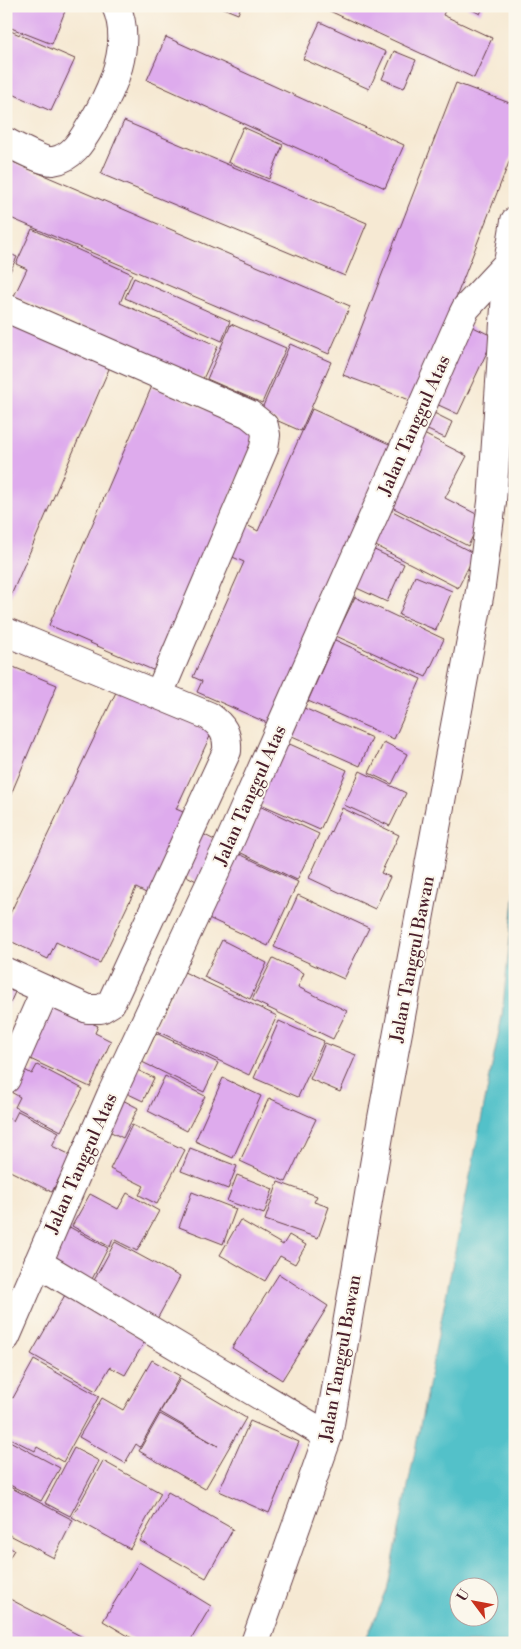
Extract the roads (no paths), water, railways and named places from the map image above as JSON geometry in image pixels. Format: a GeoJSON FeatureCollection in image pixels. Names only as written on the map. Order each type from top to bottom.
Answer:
{"type":"FeatureCollection","features":[{"type":"Feature","properties":{"kind":"street"},"geometry":{"type":"LineString","coordinates":[[6,142],[50,161],[66,157],[80,144],[108,96],[120,62],[122,19],[116,6]]}},
{"type":"Feature","properties":{"kind":"street","name":"Jalan Tanggul Bawan"},"geometry":{"type":"LineString","coordinates":[[255,1643],[328,1436],[382,1118],[482,586],[492,502],[508,263],[515,221]]}},
{"type":"Feature","properties":{"kind":"street","name":"Jalan Tanggul Atas"},"geometry":{"type":"LineString","coordinates":[[6,1337],[111,1095],[229,843],[462,316],[466,308],[508,263]]}},
{"type":"Feature","properties":{"kind":"street"},"geometry":{"type":"LineString","coordinates":[[6,308],[249,414],[264,426],[266,435],[264,448],[159,694]]}},
{"type":"Feature","properties":{"kind":"street"},"geometry":{"type":"LineString","coordinates":[[6,632],[209,716],[218,723],[227,737],[227,751],[112,1003],[101,1010],[88,1009],[6,972]]}},
{"type":"Feature","properties":{"kind":"street"},"geometry":{"type":"LineString","coordinates":[[6,1079],[45,990]]}},
{"type":"Feature","properties":{"kind":"street"},"geometry":{"type":"LineString","coordinates":[[38,1263],[328,1436]]}},
{"type":"Feature","properties":{"kind":"water"},"geometry":{"type":"Polygon","coordinates":[[[515,890],[515,1643],[364,1643],[387,1591],[502,1016],[515,890]]]}}]}
